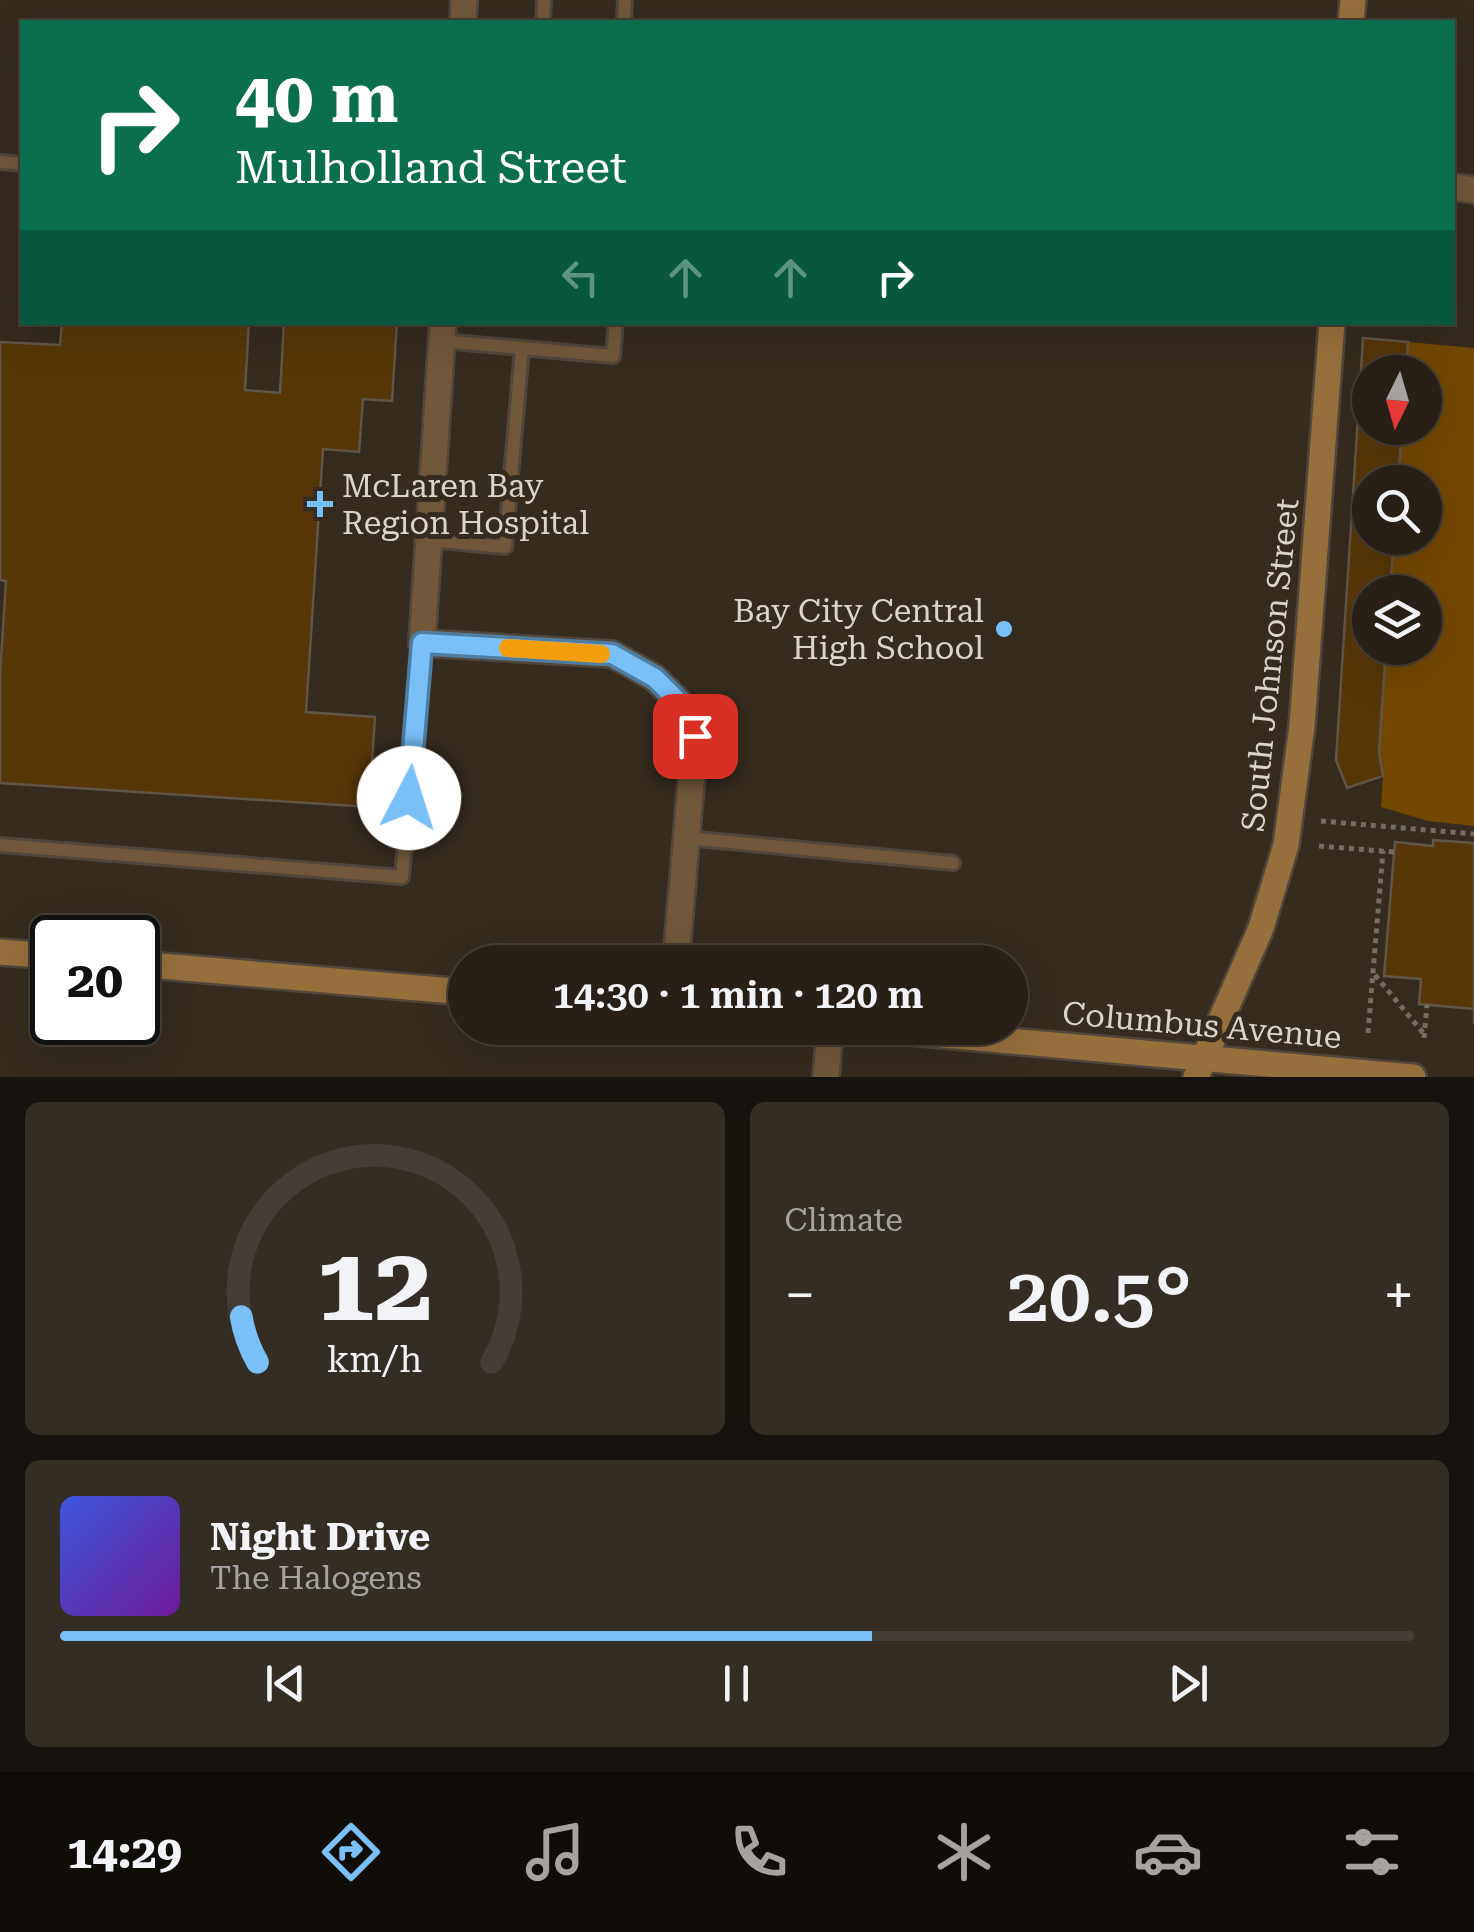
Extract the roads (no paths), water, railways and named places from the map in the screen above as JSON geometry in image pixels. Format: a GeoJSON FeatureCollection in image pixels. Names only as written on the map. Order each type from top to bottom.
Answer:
{"type":"FeatureCollection","features":[{"type":"Feature","properties":{"kind":"street","name":"South Johnson Street"},"geometry":{"type":"LineString","coordinates":[[1200,1068],[1261,928],[1286,845],[1302,726],[1332,325]]}},
{"type":"Feature","properties":{"kind":"street"},"geometry":{"type":"LineString","coordinates":[[442,332],[422,643],[612,654],[655,678],[678,701],[695,736],[677,945]]}},
{"type":"Feature","properties":{"kind":"street"},"geometry":{"type":"LineString","coordinates":[[0,952],[30,954]]}},
{"type":"Feature","properties":{"kind":"street"},"geometry":{"type":"LineString","coordinates":[[160,966],[448,991]]}},
{"type":"Feature","properties":{"kind":"street"},"geometry":{"type":"LineString","coordinates":[[826,1077],[829,1045]]}},
{"type":"Feature","properties":{"kind":"street","name":"Columbus Avenue"},"geometry":{"type":"LineString","coordinates":[[1008,1045],[1200,1068],[1413,1077]]}},
{"type":"Feature","properties":{"kind":"lane"},"geometry":{"type":"LineString","coordinates":[[442,332],[522,348],[613,356],[616,325]]}},
{"type":"Feature","properties":{"kind":"lane"},"geometry":{"type":"LineString","coordinates":[[428,540],[504,547],[522,348]]}},
{"type":"Feature","properties":{"kind":"lane"},"geometry":{"type":"LineString","coordinates":[[0,845],[402,877],[422,643]]}},
{"type":"Feature","properties":{"kind":"lane"},"geometry":{"type":"LineString","coordinates":[[686,838],[953,863]]}},
{"type":"Feature","properties":{"kind":"place","name":"McLaren Bay Region Hospital"},"geometry":{"type":"Point","coordinates":[320,504]}},
{"type":"Feature","properties":{"kind":"place","name":"Bay City Central High School"},"geometry":{"type":"Point","coordinates":[1004,629]}}]}
